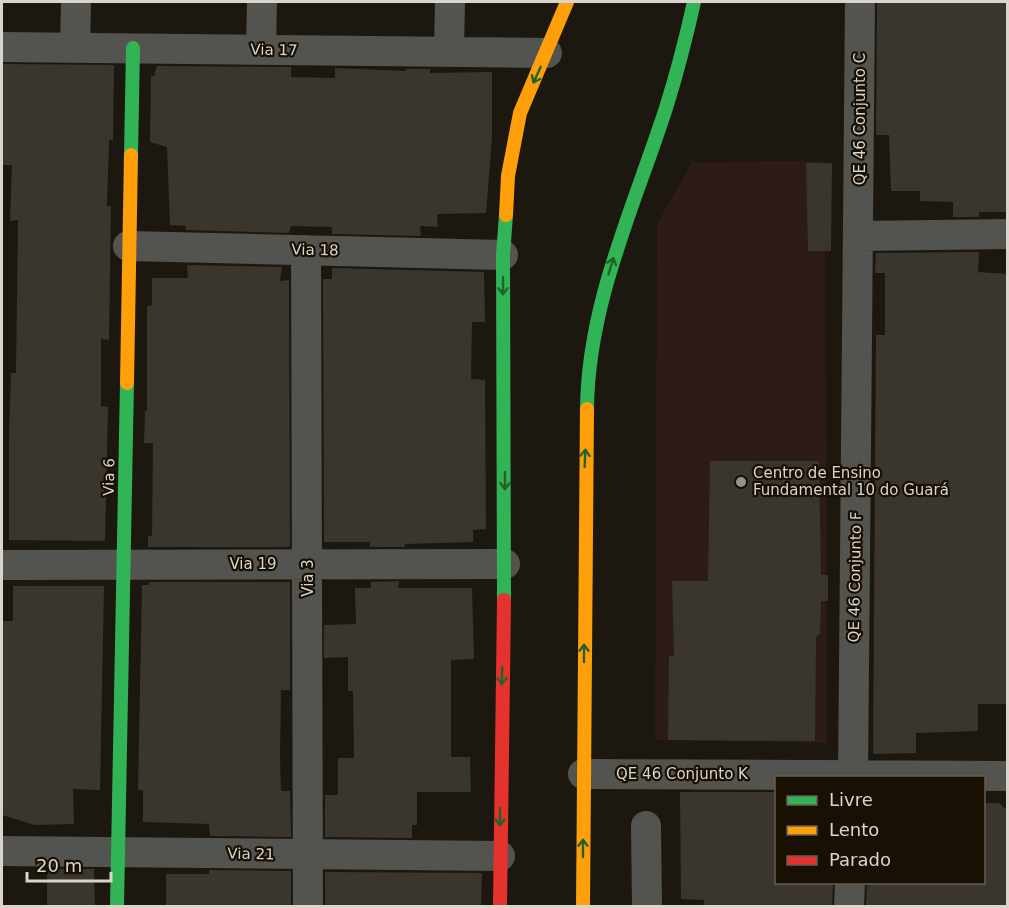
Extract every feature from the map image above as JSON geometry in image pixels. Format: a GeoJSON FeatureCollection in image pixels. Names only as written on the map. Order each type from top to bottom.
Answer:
{"type":"FeatureCollection","features":[{"type":"Feature","properties":{"kind":"street"},"geometry":{"type":"LineString","coordinates":[[75,48],[76,2]]}},
{"type":"Feature","properties":{"kind":"street"},"geometry":{"type":"LineString","coordinates":[[261,50],[262,2]]}},
{"type":"Feature","properties":{"kind":"street"},"geometry":{"type":"LineString","coordinates":[[449,51],[450,2]]}},
{"type":"Feature","properties":{"kind":"street"},"geometry":{"type":"LineString","coordinates":[[501,905],[505,564],[503,255],[508,176],[520,113],[567,2]]}},
{"type":"Feature","properties":{"kind":"street"},"geometry":{"type":"LineString","coordinates":[[583,906],[584,470],[588,365],[595,322],[609,271],[666,108],[683,52],[694,2]]}},
{"type":"Feature","properties":{"kind":"street","name":"QE 46 Conjunto C"},"geometry":{"type":"LineString","coordinates":[[859,236],[860,2]]}},
{"type":"Feature","properties":{"kind":"street","name":"Via 17"},"geometry":{"type":"LineString","coordinates":[[2,47],[547,52]]}},
{"type":"Feature","properties":{"kind":"street","name":"Via 6"},"geometry":{"type":"LineString","coordinates":[[117,906],[133,48]]}},
{"type":"Feature","properties":{"kind":"street"},"geometry":{"type":"LineString","coordinates":[[859,236],[1008,234]]}},
{"type":"Feature","properties":{"kind":"street","name":"QE 46 Conjunto F"},"geometry":{"type":"LineString","coordinates":[[853,776],[859,236]]}},
{"type":"Feature","properties":{"kind":"street","name":"Via 18"},"geometry":{"type":"LineString","coordinates":[[128,246],[503,255]]}},
{"type":"Feature","properties":{"kind":"street","name":"Via 3"},"geometry":{"type":"LineString","coordinates":[[306,250],[308,906]]}},
{"type":"Feature","properties":{"kind":"street","name":"Via 19"},"geometry":{"type":"LineString","coordinates":[[2,565],[505,564]]}},
{"type":"Feature","properties":{"kind":"street","name":"QE 46 Conjunto K"},"geometry":{"type":"LineString","coordinates":[[583,774],[1008,776]]}},
{"type":"Feature","properties":{"kind":"street"},"geometry":{"type":"LineString","coordinates":[[646,826],[647,906]]}},
{"type":"Feature","properties":{"kind":"street","name":"Via 21"},"geometry":{"type":"LineString","coordinates":[[2,851],[500,856]]}},
{"type":"Feature","properties":{"kind":"street"},"geometry":{"type":"LineString","coordinates":[[849,906],[850,884]]}},
{"type":"Feature","properties":{"kind":"shaded area","name":"Centro de Ensino Fundamental 10 do Guará"},"geometry":{"type":"Polygon","coordinates":[[[825,161],[827,743],[655,740],[657,224],[692,162],[825,161]]]}},
{"type":"Feature","properties":{"kind":"building"},"geometry":{"type":"Polygon","coordinates":[[[877,2],[1008,2],[1008,212],[979,212],[979,217],[953,217],[953,202],[920,201],[920,191],[891,191],[889,135],[876,135],[877,2]]]}},
{"type":"Feature","properties":{"kind":"building"},"geometry":{"type":"Polygon","coordinates":[[[2,64],[114,65],[113,140],[109,140],[107,206],[111,206],[109,340],[101,339],[101,406],[108,407],[105,541],[9,540],[9,436],[11,373],[16,373],[18,220],[10,221],[12,165],[2,165],[2,64]]]}},
{"type":"Feature","properties":{"kind":"building"},"geometry":{"type":"Polygon","coordinates":[[[157,66],[291,67],[291,77],[335,78],[335,68],[406,71],[406,69],[430,69],[430,73],[492,72],[492,138],[486,213],[437,214],[438,227],[420,226],[421,236],[332,234],[332,227],[291,226],[289,233],[186,230],[186,226],[170,225],[167,147],[150,142],[151,76],[154,76],[157,66]]]}},
{"type":"Feature","properties":{"kind":"building"},"geometry":{"type":"Polygon","coordinates":[[[806,163],[832,163],[831,251],[808,251],[806,163]]]}},
{"type":"Feature","properties":{"kind":"building"},"geometry":{"type":"Polygon","coordinates":[[[979,252],[978,272],[1008,274],[1008,704],[978,704],[978,731],[916,733],[916,753],[873,754],[876,335],[885,335],[885,273],[875,273],[876,253],[979,252]]]}},
{"type":"Feature","properties":{"kind":"building"},"geometry":{"type":"Polygon","coordinates":[[[187,265],[282,267],[280,281],[289,280],[290,547],[148,547],[148,536],[152,536],[153,443],[144,443],[145,411],[147,411],[147,306],[152,305],[152,278],[188,278],[187,265]]]}},
{"type":"Feature","properties":{"kind":"building"},"geometry":{"type":"Polygon","coordinates":[[[332,268],[484,272],[485,322],[472,322],[471,379],[485,380],[486,529],[473,530],[473,542],[370,547],[370,542],[324,542],[323,279],[332,279],[332,268]]]}},
{"type":"Feature","properties":{"kind":"building"},"geometry":{"type":"Polygon","coordinates":[[[710,461],[819,461],[821,575],[828,575],[828,601],[821,601],[820,633],[816,637],[815,741],[668,740],[669,656],[674,656],[672,581],[708,581],[710,461]]]}},
{"type":"Feature","properties":{"kind":"building"},"geometry":{"type":"Polygon","coordinates":[[[399,581],[398,588],[472,588],[474,659],[451,660],[451,757],[470,757],[471,792],[417,792],[417,825],[412,825],[412,838],[325,837],[325,795],[338,795],[338,758],[354,758],[353,691],[348,691],[348,657],[324,658],[324,625],[356,624],[355,588],[371,588],[371,582],[399,581]]]}},
{"type":"Feature","properties":{"kind":"building"},"geometry":{"type":"Polygon","coordinates":[[[149,582],[290,582],[290,690],[281,690],[280,757],[281,791],[290,791],[291,837],[210,836],[209,824],[143,822],[143,790],[138,790],[142,585],[149,585],[149,582]]]}},
{"type":"Feature","properties":{"kind":"building"},"geometry":{"type":"Polygon","coordinates":[[[13,586],[104,586],[100,790],[73,789],[74,824],[35,825],[2,815],[2,621],[13,621],[13,586]]]}},
{"type":"Feature","properties":{"kind":"building"},"geometry":{"type":"Polygon","coordinates":[[[680,792],[775,792],[775,884],[833,884],[832,906],[704,906],[704,900],[681,899],[680,792]]]}},
{"type":"Feature","properties":{"kind":"building"},"geometry":{"type":"Polygon","coordinates":[[[985,803],[999,803],[1008,811],[1008,906],[866,906],[867,884],[985,884],[985,803]]]}},
{"type":"Feature","properties":{"kind":"building"},"geometry":{"type":"Polygon","coordinates":[[[47,869],[94,869],[95,906],[47,906],[47,869]]]}},
{"type":"Feature","properties":{"kind":"building"},"geometry":{"type":"Polygon","coordinates":[[[209,870],[291,871],[291,906],[166,906],[166,874],[209,874],[209,870]]]}},
{"type":"Feature","properties":{"kind":"building"},"geometry":{"type":"Polygon","coordinates":[[[325,872],[482,873],[481,906],[325,906],[325,872]]]}},
{"type":"Feature","properties":{"kind":"traffic: fast"},"geometry":{"type":"LineString","coordinates":[[587,409],[589,370],[604,293],[666,108],[694,2]]}},
{"type":"Feature","properties":{"kind":"traffic: fast"},"geometry":{"type":"LineString","coordinates":[[131,155],[133,48]]}},
{"type":"Feature","properties":{"kind":"traffic: fast"},"geometry":{"type":"LineString","coordinates":[[504,600],[503,255],[506,215]]}},
{"type":"Feature","properties":{"kind":"traffic: fast"},"geometry":{"type":"LineString","coordinates":[[117,906],[127,383]]}},
{"type":"Feature","properties":{"kind":"traffic: slow"},"geometry":{"type":"LineString","coordinates":[[506,215],[508,176],[520,113],[567,2]]}},
{"type":"Feature","properties":{"kind":"traffic: slow"},"geometry":{"type":"LineString","coordinates":[[127,383],[131,155]]}},
{"type":"Feature","properties":{"kind":"traffic: slow"},"geometry":{"type":"LineString","coordinates":[[583,906],[587,409]]}},
{"type":"Feature","properties":{"kind":"traffic: jam"},"geometry":{"type":"LineString","coordinates":[[500,906],[504,600]]}},
{"type":"Feature","properties":{"kind":"place","name":"Centro de Ensino Fundamental 10 do Guará"},"geometry":{"type":"Point","coordinates":[741,482]}}]}
